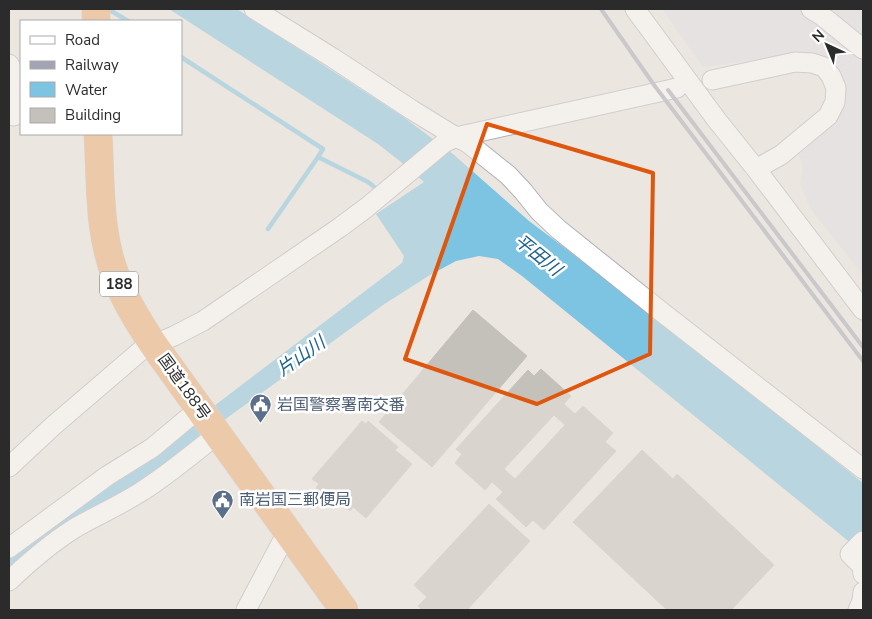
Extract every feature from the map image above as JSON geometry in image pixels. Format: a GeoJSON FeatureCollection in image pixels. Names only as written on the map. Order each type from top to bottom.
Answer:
{"type":"FeatureCollection","features":[{"type":"Feature","properties":{"kind":"highway","name":"国道188号"},"geometry":{"type":"LineString","coordinates":[[98,135],[103,222],[116,276],[128,304],[153,344],[344,610]]}},
{"type":"Feature","properties":{"kind":"street"},"geometry":{"type":"LineString","coordinates":[[254,9],[450,140],[468,143],[508,175],[539,211],[558,229],[863,469]]}},
{"type":"Feature","properties":{"kind":"street"},"geometry":{"type":"LineString","coordinates":[[635,9],[716,119],[863,310]]}},
{"type":"Feature","properties":{"kind":"street"},"geometry":{"type":"LineString","coordinates":[[811,9],[863,49]]}},
{"type":"Feature","properties":{"kind":"street"},"geometry":{"type":"LineString","coordinates":[[712,80],[795,62],[812,63],[824,67],[831,76],[836,88],[835,102],[828,116],[781,155],[756,169]]}},
{"type":"Feature","properties":{"kind":"street"},"geometry":{"type":"LineString","coordinates":[[9,64],[15,82],[15,116]]}},
{"type":"Feature","properties":{"kind":"street"},"geometry":{"type":"LineString","coordinates":[[9,467],[53,426],[144,348],[203,322],[339,228],[366,208],[407,172],[450,140],[677,88]]}},
{"type":"Feature","properties":{"kind":"street"},"geometry":{"type":"LineString","coordinates":[[9,548],[107,476],[152,448],[209,421]]}},
{"type":"Feature","properties":{"kind":"street"},"geometry":{"type":"LineString","coordinates":[[9,581],[51,544],[160,479],[209,421]]}},
{"type":"Feature","properties":{"kind":"street"},"geometry":{"type":"LineString","coordinates":[[246,610],[289,534]]}},
{"type":"Feature","properties":{"kind":"street"},"geometry":{"type":"LineString","coordinates":[[859,545],[850,554],[862,566],[863,574]]}},
{"type":"Feature","properties":{"kind":"street"},"geometry":{"type":"LineString","coordinates":[[858,610],[863,592]]}},
{"type":"Feature","properties":{"kind":"highlighted area"},"geometry":{"type":"Polygon","coordinates":[[[487,124],[653,173],[650,354],[537,404],[405,359],[487,124]]]}},
{"type":"Feature","properties":{"kind":"shaded area"},"geometry":{"type":"Polygon","coordinates":[[[662,9],[863,9],[863,275],[812,211],[800,184],[803,169],[799,155],[840,116],[846,93],[840,75],[827,61],[805,53],[703,67],[662,9]]]}},
{"type":"Feature","properties":{"kind":"water"},"geometry":{"type":"Polygon","coordinates":[[[169,9],[237,9],[402,116],[453,154],[529,221],[643,307],[863,483],[863,553],[522,276],[498,259],[479,256],[456,261],[383,305],[227,418],[173,461],[9,571],[9,554],[161,450],[218,403],[402,263],[404,256],[376,214],[424,182],[378,144],[169,9]]]}},
{"type":"Feature","properties":{"kind":"building"},"geometry":{"type":"Polygon","coordinates":[[[473,310],[527,356],[432,467],[379,422],[473,310]]]}},
{"type":"Feature","properties":{"kind":"building"},"geometry":{"type":"Polygon","coordinates":[[[541,369],[571,396],[564,404],[575,414],[583,406],[613,433],[605,442],[616,451],[544,530],[533,520],[526,527],[496,499],[503,492],[492,482],[485,490],[455,463],[462,454],[456,449],[528,370],[534,376],[541,369]],[[554,415],[504,469],[515,479],[565,425],[554,415]]]}},
{"type":"Feature","properties":{"kind":"building"},"geometry":{"type":"Polygon","coordinates":[[[362,421],[366,424],[368,421],[398,447],[395,450],[412,464],[366,518],[353,507],[350,511],[342,504],[339,507],[316,488],[319,484],[312,479],[362,421]]]}},
{"type":"Feature","properties":{"kind":"building"},"geometry":{"type":"Polygon","coordinates":[[[642,450],[673,479],[677,474],[774,565],[731,610],[667,610],[573,522],[642,450]]]}},
{"type":"Feature","properties":{"kind":"building"},"geometry":{"type":"Polygon","coordinates":[[[489,504],[530,541],[467,610],[422,610],[418,606],[427,597],[414,585],[489,504]]]}},
{"type":"Feature","properties":{"kind":"waterway"},"geometry":{"type":"LineString","coordinates":[[108,9],[126,20]]}},
{"type":"Feature","properties":{"kind":"waterway"},"geometry":{"type":"LineString","coordinates":[[182,58],[323,149],[318,157]]}},
{"type":"Feature","properties":{"kind":"waterway"},"geometry":{"type":"LineString","coordinates":[[268,229],[318,157],[368,182],[378,191]]}},
{"type":"Feature","properties":{"kind":"railway"},"geometry":{"type":"LineString","coordinates":[[601,9],[654,85],[863,361]]}},
{"type":"Feature","properties":{"kind":"railway"},"geometry":{"type":"LineString","coordinates":[[668,90],[863,347]]}},
{"type":"Feature","properties":{"kind":"place","name":"岩国警察署南交番"},"geometry":{"type":"Point","coordinates":[261,424]}},
{"type":"Feature","properties":{"kind":"place","name":"南岩国三郵便局"},"geometry":{"type":"Point","coordinates":[223,519]}},
{"type":"Feature","properties":{"kind":"water label","name":"平田川"},"geometry":{"type":"Point","coordinates":[538,255]}},
{"type":"Feature","properties":{"kind":"water label","name":"片山川"},"geometry":{"type":"Point","coordinates":[301,356]}}]}
